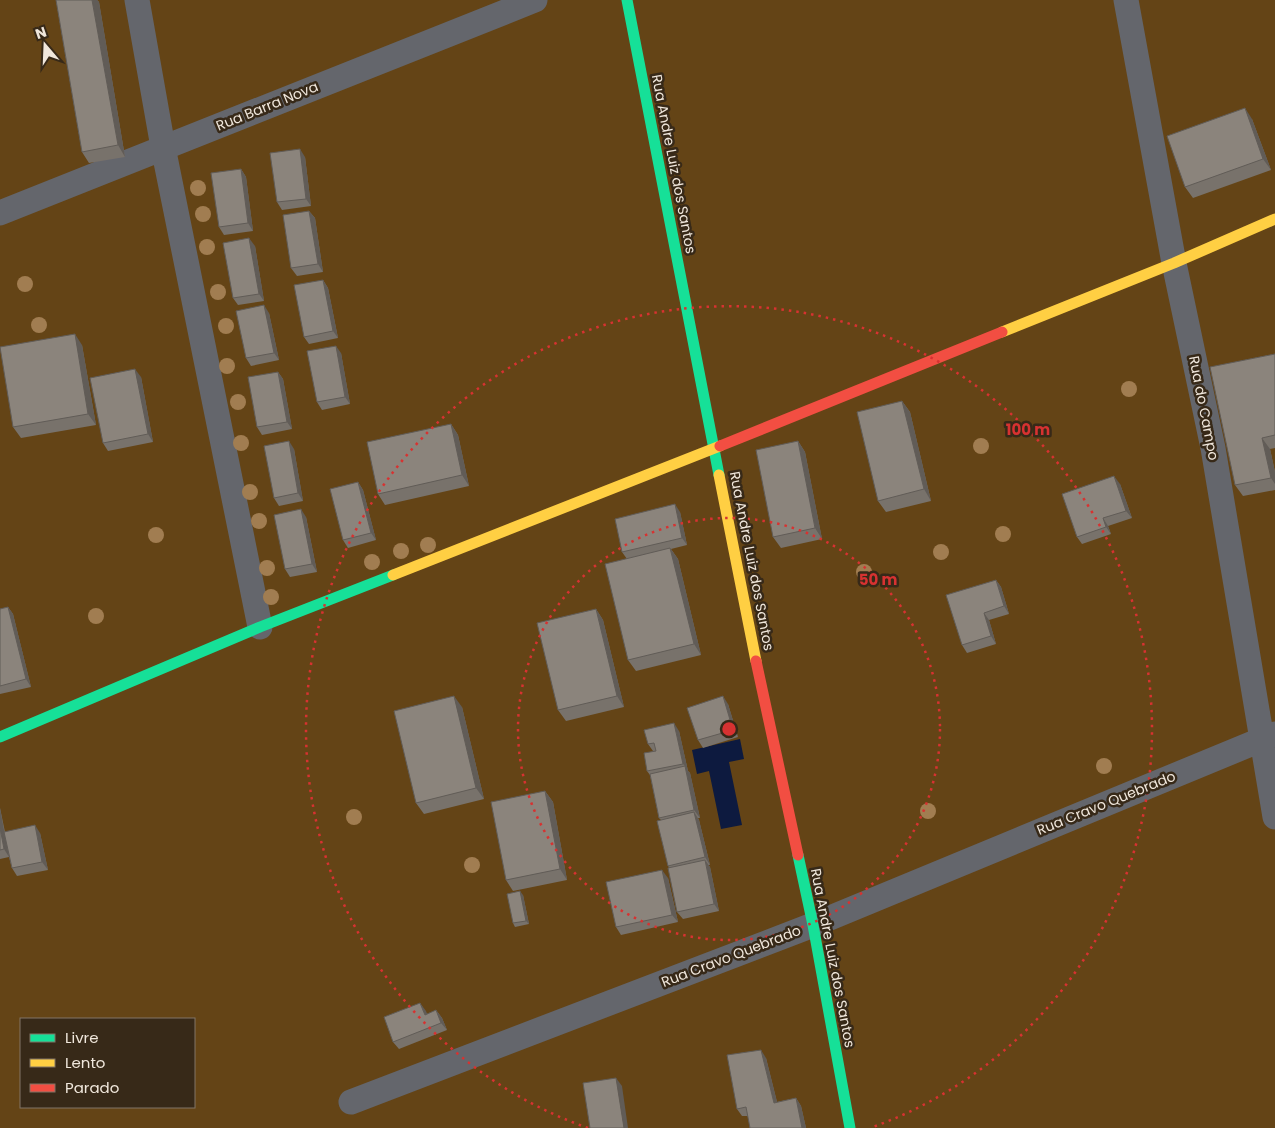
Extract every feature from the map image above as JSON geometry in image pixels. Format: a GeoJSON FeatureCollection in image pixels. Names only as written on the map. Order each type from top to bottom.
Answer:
{"type":"FeatureCollection","features":[{"type":"Feature","properties":{"kind":"street"},"geometry":{"type":"LineString","coordinates":[[137,0],[163,147],[260,627]]}},
{"type":"Feature","properties":{"kind":"street","name":"Rua Barra Nova"},"geometry":{"type":"LineString","coordinates":[[0,213],[536,0]]}},
{"type":"Feature","properties":{"kind":"street","name":"Rua Andre Luiz dos Santos"},"geometry":{"type":"LineString","coordinates":[[627,0],[752,643],[812,925],[850,1128]]}},
{"type":"Feature","properties":{"kind":"street","name":"Rua do Campo"},"geometry":{"type":"LineString","coordinates":[[1126,0],[1174,263],[1213,448],[1268,737],[1275,817]]}},
{"type":"Feature","properties":{"kind":"street"},"geometry":{"type":"LineString","coordinates":[[0,737],[260,627],[715,448],[1174,263],[1275,219]]}},
{"type":"Feature","properties":{"kind":"street","name":"Rua Cravo Quebrado"},"geometry":{"type":"LineString","coordinates":[[351,1102],[812,925],[1268,737]]}},
{"type":"Feature","properties":{"kind":"shaded area"},"geometry":{"type":"Polygon","coordinates":[[[0,0],[1275,0],[1275,1128],[0,1128],[0,0]]]}},
{"type":"Feature","properties":{"kind":"water"},"geometry":{"type":"Polygon","coordinates":[[[740,739],[744,759],[729,762],[742,825],[721,829],[709,771],[697,774],[692,750],[740,739]]]}},
{"type":"Feature","properties":{"kind":"building"},"geometry":{"type":"Polygon","coordinates":[[[56,0],[92,0],[118,145],[82,152],[56,0]]]}},
{"type":"Feature","properties":{"kind":"building"},"geometry":{"type":"Polygon","coordinates":[[[1245,108],[1263,159],[1185,187],[1167,136],[1245,108]]]}},
{"type":"Feature","properties":{"kind":"building"},"geometry":{"type":"Polygon","coordinates":[[[300,149],[306,199],[277,202],[270,153],[300,149]]]}},
{"type":"Feature","properties":{"kind":"building"},"geometry":{"type":"Polygon","coordinates":[[[241,169],[248,223],[219,227],[211,173],[241,169]]]}},
{"type":"Feature","properties":{"kind":"building"},"geometry":{"type":"Polygon","coordinates":[[[309,211],[318,264],[291,268],[283,215],[309,211]]]}},
{"type":"Feature","properties":{"kind":"building"},"geometry":{"type":"Polygon","coordinates":[[[249,238],[259,294],[233,298],[223,243],[249,238]]]}},
{"type":"Feature","properties":{"kind":"building"},"geometry":{"type":"Polygon","coordinates":[[[323,280],[333,331],[304,337],[294,285],[323,280]]]}},
{"type":"Feature","properties":{"kind":"building"},"geometry":{"type":"Polygon","coordinates":[[[264,305],[274,353],[246,358],[236,311],[264,305]]]}},
{"type":"Feature","properties":{"kind":"building"},"geometry":{"type":"Polygon","coordinates":[[[75,334],[88,414],[13,427],[0,347],[75,334]]]}},
{"type":"Feature","properties":{"kind":"building"},"geometry":{"type":"Polygon","coordinates":[[[336,346],[345,397],[317,402],[307,351],[336,346]]]}},
{"type":"Feature","properties":{"kind":"building"},"geometry":{"type":"Polygon","coordinates":[[[1275,354],[1275,435],[1262,438],[1271,478],[1235,485],[1210,367],[1275,354]]]}},
{"type":"Feature","properties":{"kind":"building"},"geometry":{"type":"Polygon","coordinates":[[[135,369],[148,434],[103,443],[90,378],[135,369]]]}},
{"type":"Feature","properties":{"kind":"building"},"geometry":{"type":"Polygon","coordinates":[[[278,372],[287,422],[257,427],[248,377],[278,372]]]}},
{"type":"Feature","properties":{"kind":"building"},"geometry":{"type":"Polygon","coordinates":[[[902,401],[924,489],[878,501],[857,412],[902,401]]]}},
{"type":"Feature","properties":{"kind":"building"},"geometry":{"type":"Polygon","coordinates":[[[451,424],[462,475],[378,494],[367,442],[451,424]]]}},
{"type":"Feature","properties":{"kind":"building"},"geometry":{"type":"Polygon","coordinates":[[[289,441],[298,493],[274,498],[264,446],[289,441]]]}},
{"type":"Feature","properties":{"kind":"building"},"geometry":{"type":"Polygon","coordinates":[[[798,441],[815,528],[773,537],[756,450],[798,441]]]}},
{"type":"Feature","properties":{"kind":"building"},"geometry":{"type":"Polygon","coordinates":[[[1114,476],[1126,511],[1103,518],[1106,527],[1077,537],[1062,494],[1114,476]]]}},
{"type":"Feature","properties":{"kind":"building"},"geometry":{"type":"Polygon","coordinates":[[[358,482],[371,533],[343,540],[330,489],[358,482]]]}},
{"type":"Feature","properties":{"kind":"building"},"geometry":{"type":"Polygon","coordinates":[[[675,504],[682,538],[622,552],[615,519],[675,504]]]}},
{"type":"Feature","properties":{"kind":"building"},"geometry":{"type":"Polygon","coordinates":[[[301,509],[312,564],[285,569],[274,515],[301,509]]]}},
{"type":"Feature","properties":{"kind":"building"},"geometry":{"type":"Polygon","coordinates":[[[670,548],[694,644],[628,660],[605,564],[670,548]]]}},
{"type":"Feature","properties":{"kind":"building"},"geometry":{"type":"Polygon","coordinates":[[[996,580],[1004,606],[984,613],[991,636],[962,645],[946,595],[996,580]]]}},
{"type":"Feature","properties":{"kind":"building"},"geometry":{"type":"Polygon","coordinates":[[[8,607],[26,679],[0,686],[0,609],[8,607]]]}},
{"type":"Feature","properties":{"kind":"building"},"geometry":{"type":"Polygon","coordinates":[[[596,609],[617,696],[558,710],[537,623],[596,609]]]}},
{"type":"Feature","properties":{"kind":"building"},"geometry":{"type":"Polygon","coordinates":[[[454,696],[476,788],[416,803],[394,711],[454,696]]]}},
{"type":"Feature","properties":{"kind":"building"},"geometry":{"type":"Polygon","coordinates":[[[723,696],[733,730],[698,740],[687,708],[723,696]]]}},
{"type":"Feature","properties":{"kind":"building"},"geometry":{"type":"Polygon","coordinates":[[[674,723],[683,764],[647,771],[644,753],[656,751],[654,743],[648,744],[644,730],[674,723]]]}},
{"type":"Feature","properties":{"kind":"building"},"geometry":{"type":"Polygon","coordinates":[[[685,766],[694,810],[659,818],[650,774],[685,766]]]}},
{"type":"Feature","properties":{"kind":"building"},"geometry":{"type":"Polygon","coordinates":[[[545,791],[560,869],[506,880],[491,802],[545,791]]]}},
{"type":"Feature","properties":{"kind":"building"},"geometry":{"type":"Polygon","coordinates":[[[694,812],[705,857],[668,866],[657,821],[694,812]]]}},
{"type":"Feature","properties":{"kind":"building"},"geometry":{"type":"Polygon","coordinates":[[[35,825],[42,862],[12,868],[4,832],[35,825]]]}},
{"type":"Feature","properties":{"kind":"building"},"geometry":{"type":"Polygon","coordinates":[[[0,828],[4,849],[0,850],[0,828]]]}},
{"type":"Feature","properties":{"kind":"building"},"geometry":{"type":"Polygon","coordinates":[[[705,860],[714,904],[677,912],[668,868],[705,860]]]}},
{"type":"Feature","properties":{"kind":"building"},"geometry":{"type":"Polygon","coordinates":[[[662,870],[672,915],[616,927],[606,882],[662,870]]]}},
{"type":"Feature","properties":{"kind":"building"},"geometry":{"type":"Polygon","coordinates":[[[520,891],[526,921],[513,923],[507,894],[520,891]]]}},
{"type":"Feature","properties":{"kind":"building"},"geometry":{"type":"Polygon","coordinates":[[[420,1003],[425,1015],[436,1010],[441,1023],[393,1042],[384,1017],[420,1003]]]}},
{"type":"Feature","properties":{"kind":"building"},"geometry":{"type":"Polygon","coordinates":[[[761,1050],[774,1103],[796,1098],[802,1128],[750,1128],[746,1107],[737,1109],[727,1055],[761,1050]]]}},
{"type":"Feature","properties":{"kind":"building"},"geometry":{"type":"Polygon","coordinates":[[[616,1078],[624,1128],[590,1128],[583,1083],[616,1078]]]}},
{"type":"Feature","properties":{"kind":"traffic: fast"},"geometry":{"type":"LineString","coordinates":[[627,0],[719,475]]}},
{"type":"Feature","properties":{"kind":"traffic: fast"},"geometry":{"type":"LineString","coordinates":[[0,737],[260,627],[393,575]]}},
{"type":"Feature","properties":{"kind":"traffic: fast"},"geometry":{"type":"LineString","coordinates":[[798,855],[813,925],[850,1128]]}},
{"type":"Feature","properties":{"kind":"traffic: slow"},"geometry":{"type":"LineString","coordinates":[[1002,332],[1174,263],[1275,219]]}},
{"type":"Feature","properties":{"kind":"traffic: slow"},"geometry":{"type":"LineString","coordinates":[[393,575],[720,446]]}},
{"type":"Feature","properties":{"kind":"traffic: slow"},"geometry":{"type":"LineString","coordinates":[[719,475],[756,661]]}},
{"type":"Feature","properties":{"kind":"traffic: jam"},"geometry":{"type":"LineString","coordinates":[[720,446],[1002,332]]}},
{"type":"Feature","properties":{"kind":"traffic: jam"},"geometry":{"type":"LineString","coordinates":[[756,661],[798,855]]}}]}
